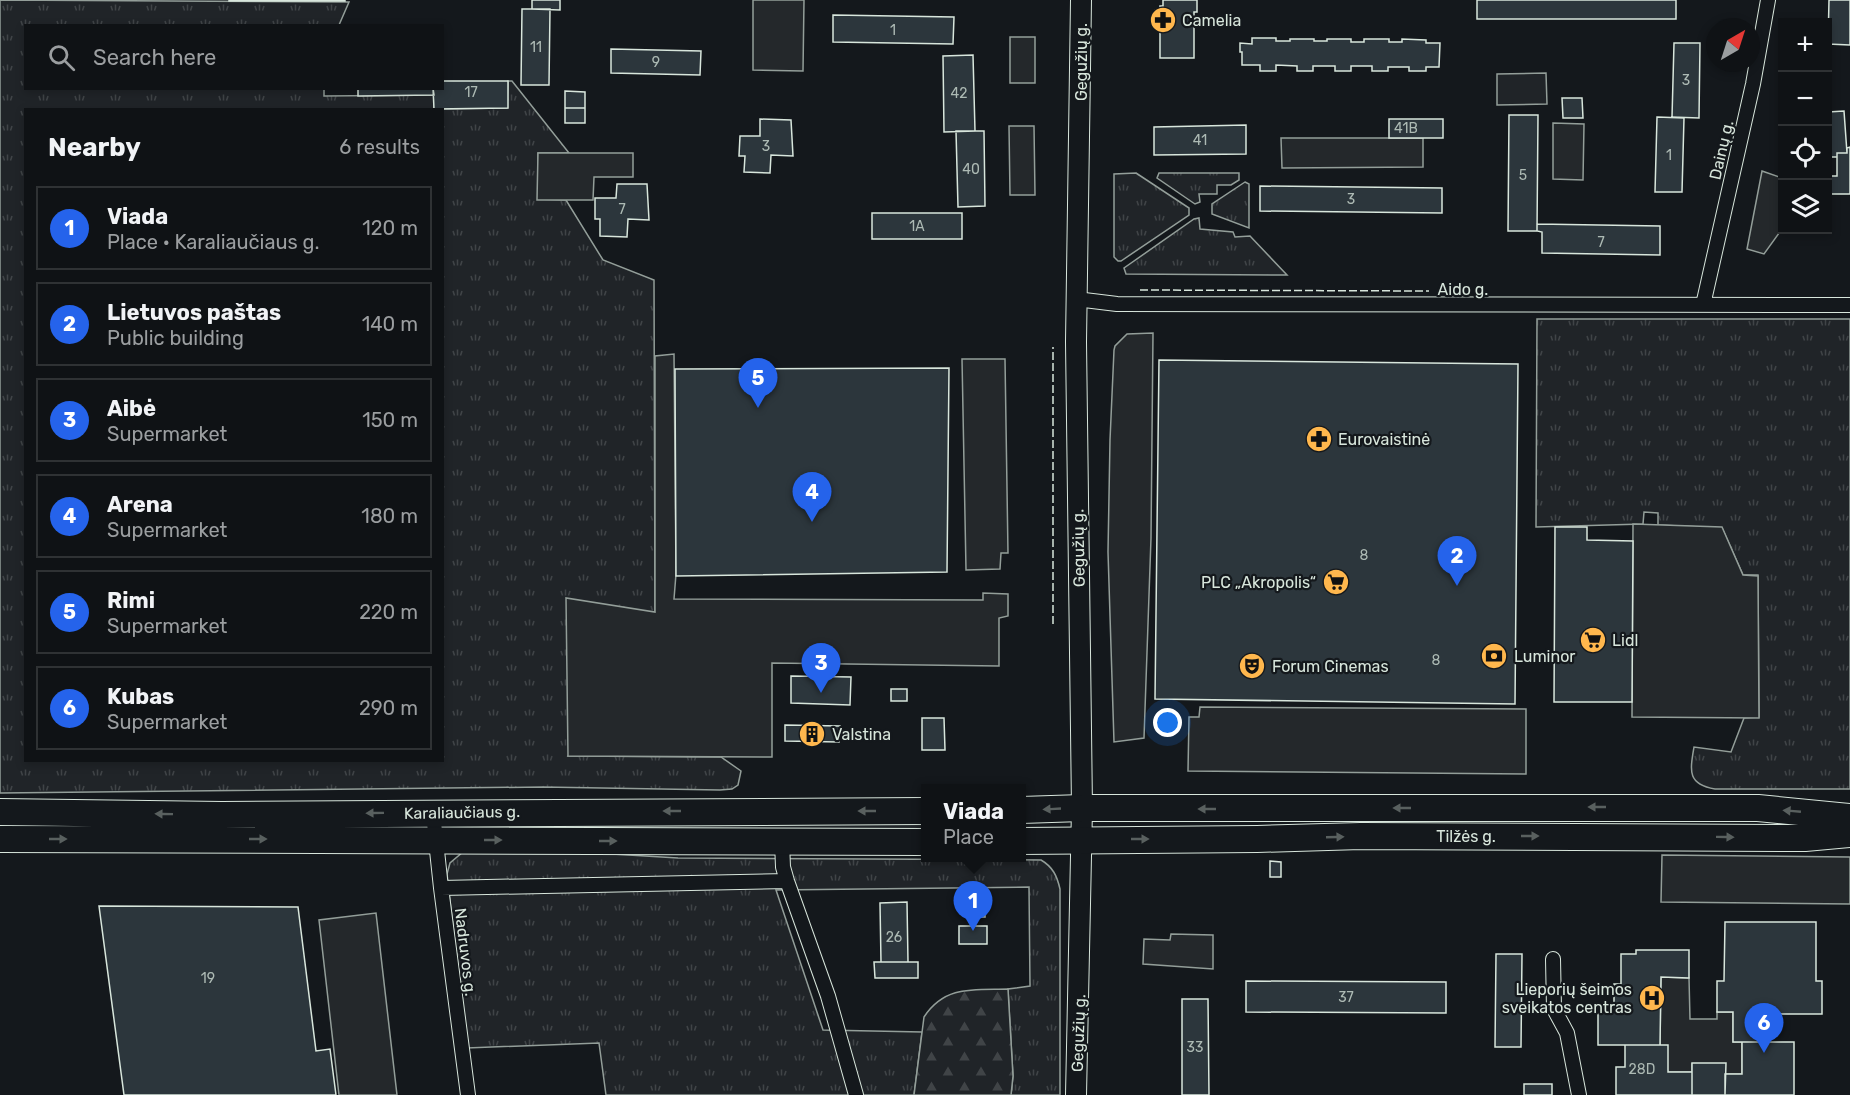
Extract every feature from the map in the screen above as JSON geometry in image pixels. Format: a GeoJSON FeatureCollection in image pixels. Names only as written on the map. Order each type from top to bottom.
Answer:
{"type":"FeatureCollection","features":[{"type":"Feature","properties":{"kind":"highway"},"geometry":{"type":"LineString","coordinates":[[1026,810],[1082,808]]}},
{"type":"Feature","properties":{"kind":"highway","name":"Tilžės g."},"geometry":{"type":"LineString","coordinates":[[1082,808],[1736,808],[1850,817]]}},
{"type":"Feature","properties":{"kind":"highway","name":"Karaliaučiaus g."},"geometry":{"type":"LineString","coordinates":[[0,812],[222,815],[921,811]]}},
{"type":"Feature","properties":{"kind":"highway","name":"Tilžės g."},"geometry":{"type":"LineString","coordinates":[[1082,840],[1361,836],[1805,838],[1850,834]]}},
{"type":"Feature","properties":{"kind":"highway","name":"Karaliaučiaus g."},"geometry":{"type":"LineString","coordinates":[[0,839],[921,842]]}},
{"type":"Feature","properties":{"kind":"highway"},"geometry":{"type":"LineString","coordinates":[[1026,841],[1082,840]]}},
{"type":"Feature","properties":{"kind":"main road","name":"Gegužių g."},"geometry":{"type":"LineString","coordinates":[[1076,1095],[1082,840],[1076,299],[1081,0]]}},
{"type":"Feature","properties":{"kind":"street","name":"Dainų g."},"geometry":{"type":"LineString","coordinates":[[1703,306],[1753,84],[1768,0]]}},
{"type":"Feature","properties":{"kind":"street","name":"Aido g."},"geometry":{"type":"LineString","coordinates":[[1076,299],[1129,304],[1850,305]]}},
{"type":"Feature","properties":{"kind":"street","name":"Nadruvos g."},"geometry":{"type":"LineString","coordinates":[[433,813],[468,1095]]}},
{"type":"Feature","properties":{"kind":"street"},"geometry":{"type":"LineString","coordinates":[[782,842],[783,867],[787,881],[828,996],[856,1095]]}},
{"type":"Feature","properties":{"kind":"street"},"geometry":{"type":"LineString","coordinates":[[441,888],[787,881]]}},
{"type":"Feature","properties":{"kind":"street"},"geometry":{"type":"LineString","coordinates":[[1553,959],[1554,1009],[1567,1033],[1579,1095]]}},
{"type":"Feature","properties":{"kind":"green space"},"geometry":{"type":"Polygon","coordinates":[[[0,0],[349,2],[339,24],[24,24],[24,90],[324,90],[324,96],[434,95],[434,108],[24,108],[24,762],[444,762],[444,109],[507,108],[508,81],[512,81],[569,153],[538,153],[538,199],[566,200],[603,260],[654,280],[655,612],[568,756],[721,757],[741,771],[738,785],[732,789],[720,790],[543,787],[0,793],[0,0]]]}},
{"type":"Feature","properties":{"kind":"green space"},"geometry":{"type":"Polygon","coordinates":[[[1546,73],[1547,104],[1497,105],[1497,74],[1546,73]]]}},
{"type":"Feature","properties":{"kind":"green space"},"geometry":{"type":"Polygon","coordinates":[[[1136,173],[1189,208],[1189,215],[1118,261],[1114,257],[1114,174],[1136,173]]]}},
{"type":"Feature","properties":{"kind":"green space"},"geometry":{"type":"Polygon","coordinates":[[[1159,173],[1239,173],[1239,180],[1231,185],[1217,185],[1217,194],[1199,194],[1200,202],[1195,204],[1157,178],[1159,173]]]}},
{"type":"Feature","properties":{"kind":"green space"},"geometry":{"type":"Polygon","coordinates":[[[1245,182],[1249,184],[1249,228],[1212,214],[1212,204],[1245,182]]]}},
{"type":"Feature","properties":{"kind":"green space"},"geometry":{"type":"Polygon","coordinates":[[[1199,218],[1200,229],[1233,232],[1235,237],[1250,236],[1287,275],[1126,274],[1124,268],[1194,219],[1199,218]]]}},
{"type":"Feature","properties":{"kind":"green space"},"geometry":{"type":"Polygon","coordinates":[[[1537,319],[1850,319],[1850,789],[1715,789],[1699,784],[1695,780],[1692,775],[1694,747],[1731,752],[1744,718],[1759,717],[1758,575],[1743,575],[1722,528],[1658,525],[1658,513],[1644,512],[1643,524],[1536,527],[1537,319]]]}},
{"type":"Feature","properties":{"kind":"green space"},"geometry":{"type":"Polygon","coordinates":[[[253,823],[921,824],[921,829],[254,828],[253,823]]]}},
{"type":"Feature","properties":{"kind":"green space"},"geometry":{"type":"Polygon","coordinates":[[[546,850],[678,858],[921,859],[921,862],[1041,860],[1054,872],[1060,889],[1060,1095],[1011,1095],[1013,1076],[1008,989],[1030,986],[1029,887],[776,890],[823,1030],[922,1032],[914,1095],[606,1095],[599,1043],[467,1048],[447,874],[450,863],[463,852],[546,850]]]}},
{"type":"Feature","properties":{"kind":"green space"},"geometry":{"type":"Polygon","coordinates":[[[1008,989],[1013,1076],[1011,1095],[914,1095],[924,1017],[932,1007],[941,999],[961,991],[1008,989]]]}},
{"type":"Feature","properties":{"kind":"shaded area"},"geometry":{"type":"Polygon","coordinates":[[[753,0],[804,0],[803,71],[753,70],[753,0]]]}},
{"type":"Feature","properties":{"kind":"shaded area"},"geometry":{"type":"Polygon","coordinates":[[[1010,37],[1035,37],[1035,83],[1010,83],[1010,37]]]}},
{"type":"Feature","properties":{"kind":"shaded area"},"geometry":{"type":"Polygon","coordinates":[[[1553,123],[1584,124],[1583,180],[1553,179],[1553,123]]]}},
{"type":"Feature","properties":{"kind":"shaded area"},"geometry":{"type":"Polygon","coordinates":[[[1009,126],[1034,126],[1035,195],[1010,195],[1009,126]]]}},
{"type":"Feature","properties":{"kind":"shaded area"},"geometry":{"type":"Polygon","coordinates":[[[1281,138],[1423,138],[1423,167],[1282,168],[1281,138]]]}},
{"type":"Feature","properties":{"kind":"shaded area"},"geometry":{"type":"Polygon","coordinates":[[[538,153],[633,153],[633,177],[594,177],[593,200],[537,200],[538,153]]]}},
{"type":"Feature","properties":{"kind":"shaded area"},"geometry":{"type":"Polygon","coordinates":[[[1762,171],[1778,177],[1778,234],[1764,254],[1747,249],[1762,171]]]}},
{"type":"Feature","properties":{"kind":"shaded area"},"geometry":{"type":"Polygon","coordinates":[[[1153,333],[1151,538],[1144,738],[1114,742],[1108,552],[1114,350],[1127,334],[1153,333]]]}},
{"type":"Feature","properties":{"kind":"shaded area"},"geometry":{"type":"Polygon","coordinates":[[[674,354],[676,574],[674,599],[983,600],[983,593],[1008,594],[1008,616],[999,618],[999,666],[772,663],[772,757],[568,756],[566,598],[655,612],[655,356],[674,354]]]}},
{"type":"Feature","properties":{"kind":"shaded area"},"geometry":{"type":"Polygon","coordinates":[[[962,359],[1005,359],[1008,553],[1001,553],[1000,569],[966,570],[962,359]]]}},
{"type":"Feature","properties":{"kind":"shaded area"},"geometry":{"type":"Polygon","coordinates":[[[1633,524],[1722,527],[1743,575],[1758,576],[1759,718],[1632,717],[1633,524]]]}},
{"type":"Feature","properties":{"kind":"shaded area"},"geometry":{"type":"Polygon","coordinates":[[[1200,707],[1526,709],[1526,774],[1188,771],[1189,717],[1199,717],[1200,707]]]}},
{"type":"Feature","properties":{"kind":"shaded area"},"geometry":{"type":"Polygon","coordinates":[[[1662,855],[1850,857],[1850,904],[1661,902],[1662,855]]]}},
{"type":"Feature","properties":{"kind":"shaded area"},"geometry":{"type":"Polygon","coordinates":[[[376,913],[397,1095],[339,1095],[319,920],[376,913]]]}},
{"type":"Feature","properties":{"kind":"shaded area"},"geometry":{"type":"Polygon","coordinates":[[[1171,934],[1213,935],[1213,969],[1143,964],[1144,939],[1170,940],[1171,934]]]}},
{"type":"Feature","properties":{"kind":"shaded area"},"geometry":{"type":"Polygon","coordinates":[[[1661,977],[1689,978],[1690,1019],[1717,1019],[1717,1012],[1733,1012],[1733,1042],[1742,1042],[1742,1074],[1725,1074],[1692,1064],[1692,1072],[1668,1072],[1660,1045],[1661,977]]]}},
{"type":"Feature","properties":{"kind":"building"},"geometry":{"type":"Polygon","coordinates":[[[345,0],[345,1],[229,1],[345,0]]]}},
{"type":"Feature","properties":{"kind":"building"},"geometry":{"type":"Polygon","coordinates":[[[532,0],[560,0],[560,10],[532,9],[532,0]]]}},
{"type":"Feature","properties":{"kind":"building"},"geometry":{"type":"Polygon","coordinates":[[[1163,0],[1197,0],[1197,12],[1194,12],[1194,58],[1160,58],[1160,6],[1163,6],[1163,0]]]}},
{"type":"Feature","properties":{"kind":"building"},"geometry":{"type":"Polygon","coordinates":[[[1477,0],[1676,0],[1676,19],[1477,19],[1477,0]]]}},
{"type":"Feature","properties":{"kind":"building"},"geometry":{"type":"Polygon","coordinates":[[[1829,0],[1850,0],[1850,45],[1832,44],[1832,18],[1829,18],[1829,0]]]}},
{"type":"Feature","properties":{"kind":"building"},"geometry":{"type":"Polygon","coordinates":[[[522,9],[550,9],[549,85],[521,85],[522,9]]]}},
{"type":"Feature","properties":{"kind":"building"},"geometry":{"type":"Polygon","coordinates":[[[833,15],[954,17],[953,44],[833,42],[833,15]]]}},
{"type":"Feature","properties":{"kind":"building"},"geometry":{"type":"Polygon","coordinates":[[[1252,38],[1276,38],[1276,41],[1351,39],[1351,42],[1364,42],[1364,39],[1389,39],[1389,42],[1402,42],[1402,39],[1426,40],[1426,43],[1440,43],[1439,67],[1426,67],[1426,71],[1409,71],[1409,67],[1388,67],[1388,71],[1372,71],[1372,66],[1351,66],[1351,71],[1335,71],[1335,66],[1313,66],[1313,71],[1297,71],[1297,66],[1276,65],[1276,71],[1260,71],[1260,65],[1242,65],[1240,43],[1252,44],[1252,38]]]}},
{"type":"Feature","properties":{"kind":"building"},"geometry":{"type":"Polygon","coordinates":[[[1674,43],[1700,43],[1699,118],[1672,117],[1674,43]]]}},
{"type":"Feature","properties":{"kind":"building"},"geometry":{"type":"Polygon","coordinates":[[[611,49],[701,51],[700,75],[611,73],[611,49]]]}},
{"type":"Feature","properties":{"kind":"building"},"geometry":{"type":"Polygon","coordinates":[[[973,55],[975,131],[944,132],[943,56],[973,55]]]}},
{"type":"Feature","properties":{"kind":"building"},"geometry":{"type":"Polygon","coordinates":[[[444,81],[508,81],[508,108],[434,108],[433,90],[444,90],[444,81]]]}},
{"type":"Feature","properties":{"kind":"building"},"geometry":{"type":"Polygon","coordinates":[[[358,90],[433,90],[434,95],[358,96],[358,90]]]}},
{"type":"Feature","properties":{"kind":"building"},"geometry":{"type":"Polygon","coordinates":[[[565,91],[585,92],[585,108],[565,108],[565,91]]]}},
{"type":"Feature","properties":{"kind":"building"},"geometry":{"type":"Polygon","coordinates":[[[1562,98],[1582,98],[1583,118],[1563,118],[1562,98]]]}},
{"type":"Feature","properties":{"kind":"building"},"geometry":{"type":"Polygon","coordinates":[[[565,108],[585,108],[585,123],[565,123],[565,108]]]}},
{"type":"Feature","properties":{"kind":"building"},"geometry":{"type":"Polygon","coordinates":[[[1844,111],[1847,153],[1837,153],[1837,157],[1832,157],[1832,112],[1844,111]]]}},
{"type":"Feature","properties":{"kind":"building"},"geometry":{"type":"Polygon","coordinates":[[[1509,115],[1538,115],[1537,231],[1508,231],[1509,115]]]}},
{"type":"Feature","properties":{"kind":"building"},"geometry":{"type":"Polygon","coordinates":[[[1657,117],[1684,118],[1682,192],[1655,192],[1657,117]]]}},
{"type":"Feature","properties":{"kind":"building"},"geometry":{"type":"Polygon","coordinates":[[[760,119],[791,120],[793,156],[771,155],[770,173],[744,172],[745,156],[739,156],[740,136],[760,136],[760,119]]]}},
{"type":"Feature","properties":{"kind":"building"},"geometry":{"type":"Polygon","coordinates":[[[1389,119],[1443,119],[1443,138],[1389,138],[1389,119]]]}},
{"type":"Feature","properties":{"kind":"building"},"geometry":{"type":"Polygon","coordinates":[[[1246,125],[1246,154],[1154,155],[1154,127],[1246,125]]]}},
{"type":"Feature","properties":{"kind":"building"},"geometry":{"type":"Polygon","coordinates":[[[956,131],[984,131],[985,206],[958,207],[956,131]]]}},
{"type":"Feature","properties":{"kind":"building"},"geometry":{"type":"Polygon","coordinates":[[[1850,147],[1850,194],[1832,194],[1832,176],[1837,176],[1837,153],[1847,153],[1847,148],[1850,147]]]}},
{"type":"Feature","properties":{"kind":"building"},"geometry":{"type":"Polygon","coordinates":[[[617,184],[647,184],[649,220],[628,219],[627,237],[600,236],[600,219],[595,219],[595,198],[616,198],[617,184]]]}},
{"type":"Feature","properties":{"kind":"building"},"geometry":{"type":"Polygon","coordinates":[[[1260,186],[1442,188],[1442,213],[1260,211],[1260,186]]]}},
{"type":"Feature","properties":{"kind":"building"},"geometry":{"type":"Polygon","coordinates":[[[872,213],[962,213],[962,239],[872,239],[872,213]]]}},
{"type":"Feature","properties":{"kind":"building"},"geometry":{"type":"Polygon","coordinates":[[[1537,224],[1660,226],[1660,255],[1542,253],[1542,232],[1537,231],[1537,224]]]}},
{"type":"Feature","properties":{"kind":"building","name":"PLC „Akropolis“"},"geometry":{"type":"Polygon","coordinates":[[[1159,360],[1518,364],[1515,704],[1155,699],[1159,360]]]}},
{"type":"Feature","properties":{"kind":"building"},"geometry":{"type":"Polygon","coordinates":[[[949,368],[947,572],[676,576],[675,369],[949,368]]]}},
{"type":"Feature","properties":{"kind":"building","name":"Lidl"},"geometry":{"type":"Polygon","coordinates":[[[1555,527],[1587,527],[1587,540],[1633,541],[1632,702],[1554,702],[1555,527]]]}},
{"type":"Feature","properties":{"kind":"building"},"geometry":{"type":"Polygon","coordinates":[[[791,676],[851,677],[850,705],[791,703],[791,676]]]}},
{"type":"Feature","properties":{"kind":"building"},"geometry":{"type":"Polygon","coordinates":[[[891,689],[907,689],[907,701],[891,701],[891,689]]]}},
{"type":"Feature","properties":{"kind":"building"},"geometry":{"type":"Polygon","coordinates":[[[922,718],[944,718],[945,750],[922,750],[922,718]]]}},
{"type":"Feature","properties":{"kind":"building","name":"Valstina"},"geometry":{"type":"Polygon","coordinates":[[[785,725],[840,726],[839,742],[785,741],[785,725]]]}},
{"type":"Feature","properties":{"kind":"building"},"geometry":{"type":"Polygon","coordinates":[[[1270,861],[1281,862],[1281,877],[1270,877],[1270,861]]]}},
{"type":"Feature","properties":{"kind":"building"},"geometry":{"type":"Polygon","coordinates":[[[972,893],[985,893],[985,917],[972,917],[972,893]]]}},
{"type":"Feature","properties":{"kind":"building"},"geometry":{"type":"Polygon","coordinates":[[[907,902],[908,962],[881,962],[880,903],[907,902]]]}},
{"type":"Feature","properties":{"kind":"building"},"geometry":{"type":"Polygon","coordinates":[[[99,906],[298,907],[316,1051],[330,1049],[336,1095],[124,1095],[99,906]]]}},
{"type":"Feature","properties":{"kind":"building"},"geometry":{"type":"Polygon","coordinates":[[[1725,922],[1816,922],[1816,981],[1822,981],[1822,1014],[1766,1014],[1765,1042],[1733,1042],[1733,1012],[1717,1012],[1717,981],[1724,981],[1725,922]]]}},
{"type":"Feature","properties":{"kind":"building"},"geometry":{"type":"Polygon","coordinates":[[[959,926],[987,926],[987,944],[959,944],[959,926]]]}},
{"type":"Feature","properties":{"kind":"building"},"geometry":{"type":"Polygon","coordinates":[[[1636,950],[1689,950],[1689,978],[1661,977],[1660,1045],[1598,1045],[1598,1008],[1614,1008],[1614,984],[1621,984],[1621,954],[1636,954],[1636,950]]]}},
{"type":"Feature","properties":{"kind":"building"},"geometry":{"type":"Polygon","coordinates":[[[1496,954],[1522,954],[1521,1047],[1495,1047],[1496,954]]]}},
{"type":"Feature","properties":{"kind":"building"},"geometry":{"type":"Polygon","coordinates":[[[874,962],[918,962],[918,978],[875,978],[874,962]]]}},
{"type":"Feature","properties":{"kind":"building"},"geometry":{"type":"Polygon","coordinates":[[[1246,981],[1446,982],[1446,1013],[1246,1012],[1246,981]]]}},
{"type":"Feature","properties":{"kind":"building"},"geometry":{"type":"Polygon","coordinates":[[[1182,999],[1208,999],[1209,1095],[1182,1095],[1182,999]]]}},
{"type":"Feature","properties":{"kind":"building"},"geometry":{"type":"Polygon","coordinates":[[[1742,1042],[1794,1042],[1794,1095],[1725,1095],[1725,1074],[1742,1074],[1742,1042]]]}},
{"type":"Feature","properties":{"kind":"building"},"geometry":{"type":"Polygon","coordinates":[[[1625,1045],[1668,1045],[1668,1072],[1692,1072],[1692,1095],[1616,1095],[1616,1067],[1625,1067],[1625,1045]]]}},
{"type":"Feature","properties":{"kind":"building"},"geometry":{"type":"Polygon","coordinates":[[[1692,1063],[1726,1063],[1725,1095],[1692,1095],[1692,1063]]]}},
{"type":"Feature","properties":{"kind":"building"},"geometry":{"type":"Polygon","coordinates":[[[1524,1084],[1552,1084],[1552,1095],[1524,1095],[1524,1084]]]}},
{"type":"Feature","properties":{"kind":"fence"},"geometry":{"type":"LineString","coordinates":[[1140,290],[1429,291]]}},
{"type":"Feature","properties":{"kind":"fence"},"geometry":{"type":"LineString","coordinates":[[1053,347],[1053,624]]}},
{"type":"Feature","properties":{"kind":"place","name":"Camelia"},"geometry":{"type":"Point","coordinates":[1163,20]}},
{"type":"Feature","properties":{"kind":"place","name":"Rimi"},"geometry":{"type":"Point","coordinates":[758,408]}},
{"type":"Feature","properties":{"kind":"place","name":"Eurovaistinė"},"geometry":{"type":"Point","coordinates":[1319,439]}},
{"type":"Feature","properties":{"kind":"place","name":"Arena"},"geometry":{"type":"Point","coordinates":[812,522]}},
{"type":"Feature","properties":{"kind":"place","name":"PLC „Akropolis“"},"geometry":{"type":"Point","coordinates":[1336,582]}},
{"type":"Feature","properties":{"kind":"place","name":"Lietuvos paštas"},"geometry":{"type":"Point","coordinates":[1457,586]}},
{"type":"Feature","properties":{"kind":"place","name":"Lidl"},"geometry":{"type":"Point","coordinates":[1593,640]}},
{"type":"Feature","properties":{"kind":"place","name":"Luminor"},"geometry":{"type":"Point","coordinates":[1494,656]}},
{"type":"Feature","properties":{"kind":"place","name":"Forum Cinemas"},"geometry":{"type":"Point","coordinates":[1252,666]}},
{"type":"Feature","properties":{"kind":"place","name":"Aibė"},"geometry":{"type":"Point","coordinates":[821,693]}},
{"type":"Feature","properties":{"kind":"place","name":"Valstina"},"geometry":{"type":"Point","coordinates":[812,734]}},
{"type":"Feature","properties":{"kind":"place","name":"Viada"},"geometry":{"type":"Point","coordinates":[973,931]}},
{"type":"Feature","properties":{"kind":"place","name":"Lieporių šeimos sveikatos centras"},"geometry":{"type":"Point","coordinates":[1652,998]}},
{"type":"Feature","properties":{"kind":"place","name":"Kubas"},"geometry":{"type":"Point","coordinates":[1764,1053]}}]}
